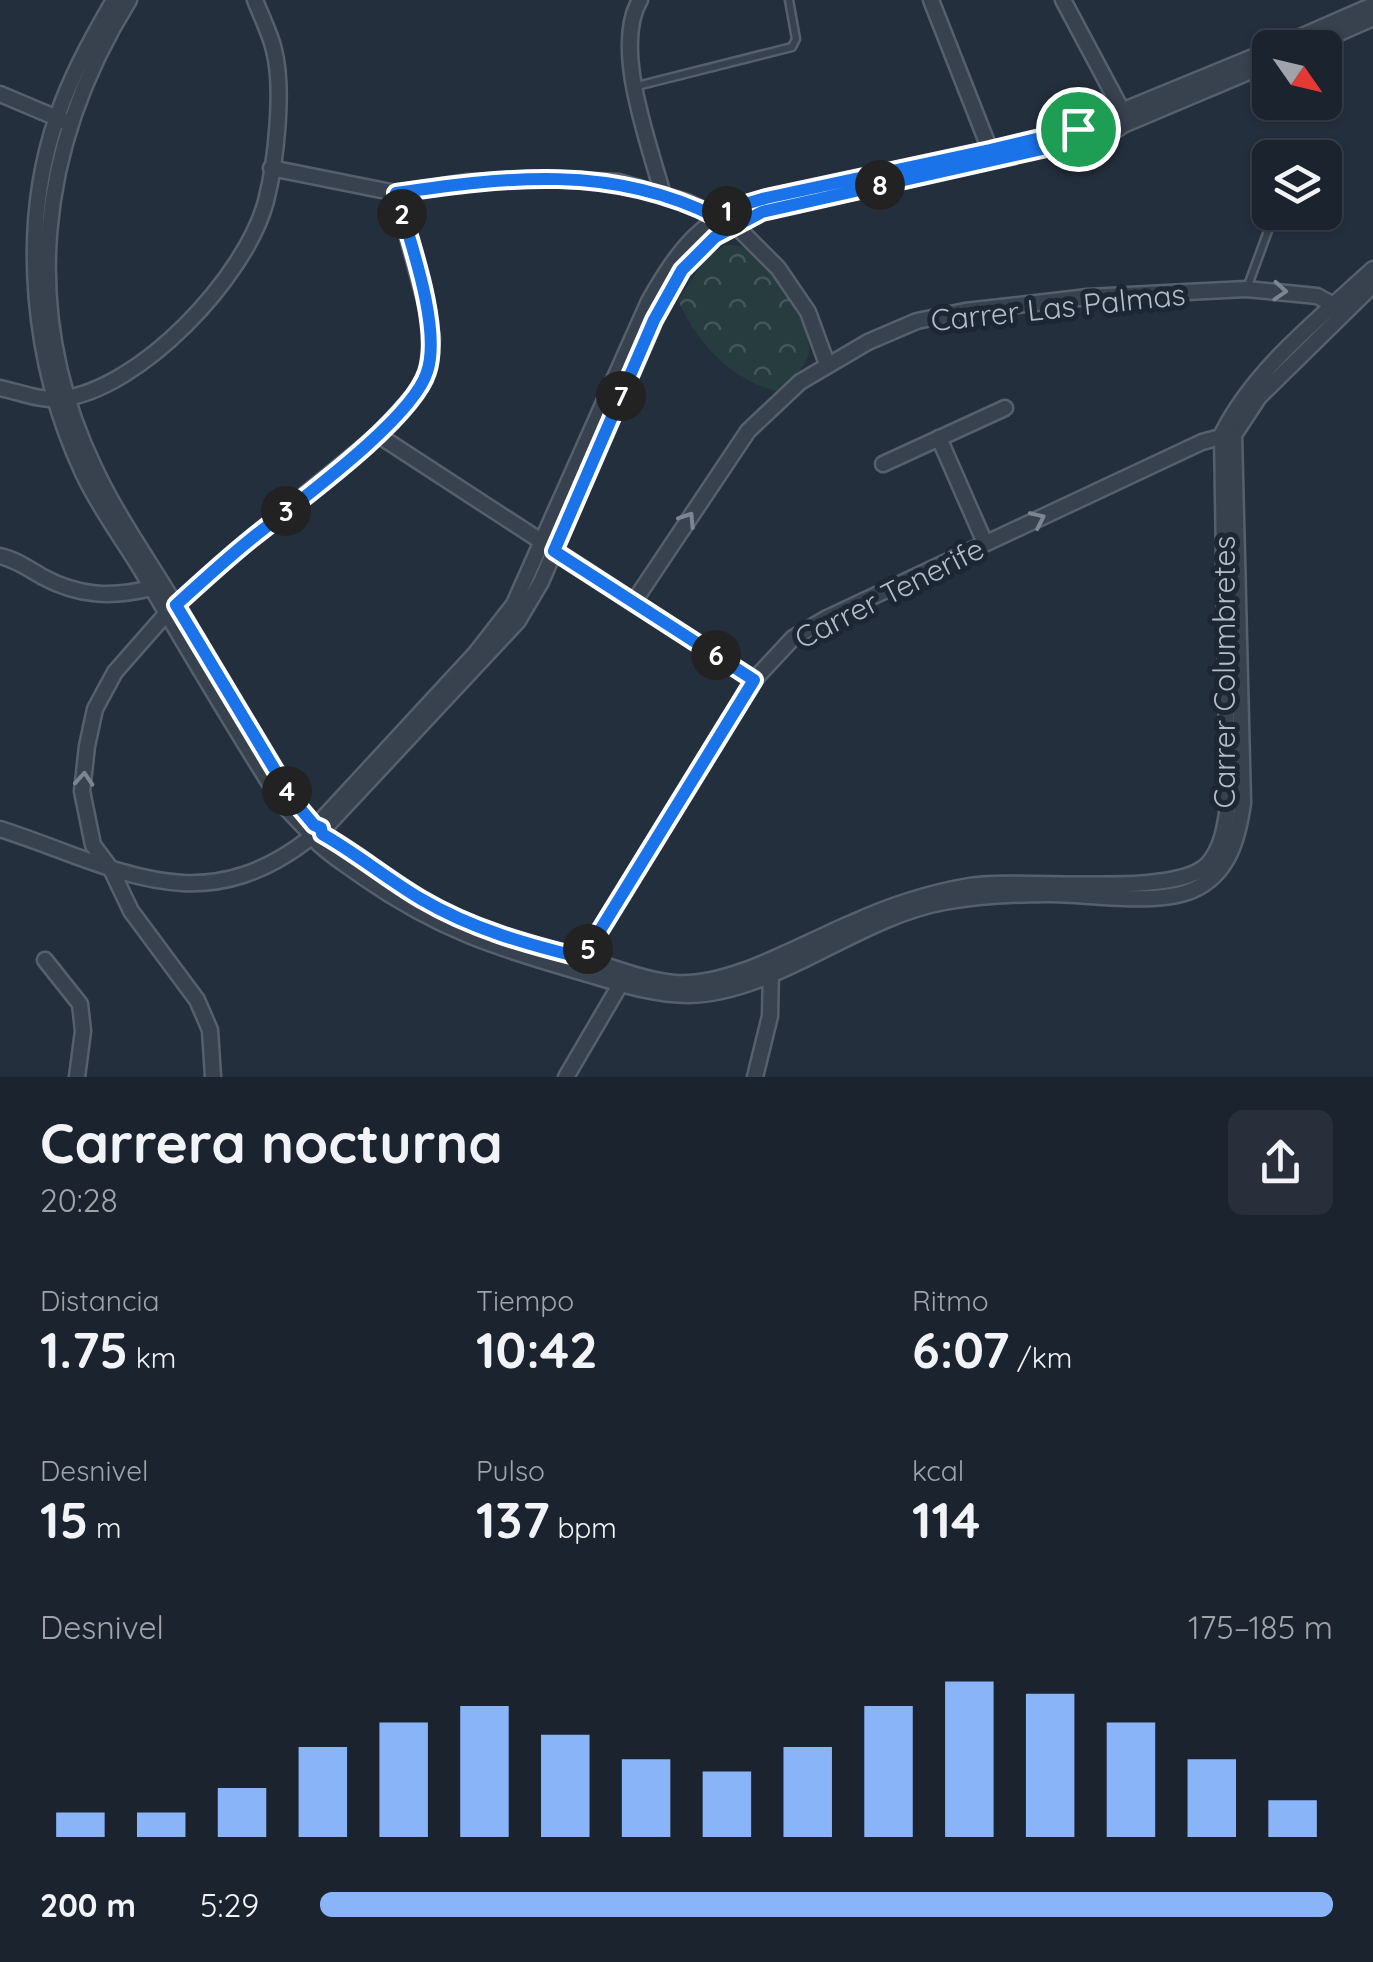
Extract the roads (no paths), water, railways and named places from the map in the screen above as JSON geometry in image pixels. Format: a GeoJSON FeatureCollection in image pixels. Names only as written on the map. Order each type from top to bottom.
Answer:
{"type":"FeatureCollection","features":[{"type":"Feature","properties":{"kind":"street"},"geometry":{"type":"LineString","coordinates":[[114,0],[84,53],[44,169],[34,248],[35,303],[84,475],[151,588],[171,610]]}},
{"type":"Feature","properties":{"kind":"street"},"geometry":{"type":"LineString","coordinates":[[63,120],[129,0]]}},
{"type":"Feature","properties":{"kind":"street"},"geometry":{"type":"LineString","coordinates":[[0,388],[62,398],[138,366],[190,323],[236,266],[265,204],[278,121],[275,52],[255,0]]}},
{"type":"Feature","properties":{"kind":"street"},"geometry":{"type":"LineString","coordinates":[[640,0],[631,16],[627,50],[663,195]]}},
{"type":"Feature","properties":{"kind":"street"},"geometry":{"type":"LineString","coordinates":[[932,0],[990,150]]}},
{"type":"Feature","properties":{"kind":"street"},"geometry":{"type":"LineString","coordinates":[[1063,0],[1099,70],[1113,117]]}},
{"type":"Feature","properties":{"kind":"street"},"geometry":{"type":"LineString","coordinates":[[1314,30],[1373,5]]}},
{"type":"Feature","properties":{"kind":"street"},"geometry":{"type":"LineString","coordinates":[[1342,32],[1373,18]]}},
{"type":"Feature","properties":{"kind":"street"},"geometry":{"type":"LineString","coordinates":[[547,547],[654,320],[682,270],[715,237],[762,212],[1091,138],[1113,117],[1252,57]]}},
{"type":"Feature","properties":{"kind":"street"},"geometry":{"type":"LineString","coordinates":[[0,829],[111,869],[184,886],[224,882],[291,853],[518,620],[650,301],[672,262],[703,226],[735,207],[766,198],[1078,129],[1252,68]]}},
{"type":"Feature","properties":{"kind":"street"},"geometry":{"type":"LineString","coordinates":[[0,94],[63,120]]}},
{"type":"Feature","properties":{"kind":"street"},"geometry":{"type":"LineString","coordinates":[[271,168],[396,193],[468,182],[551,179],[619,182],[663,195],[736,225],[778,268],[808,312],[827,364]]}},
{"type":"Feature","properties":{"kind":"street"},"geometry":{"type":"LineString","coordinates":[[213,1077],[210,1030],[197,1000],[131,910],[111,869],[93,844],[82,791],[86,746],[95,709],[116,672],[171,610],[378,435],[416,394],[428,372],[432,339],[396,193]]}},
{"type":"Feature","properties":{"kind":"street"},"geometry":{"type":"LineString","coordinates":[[1228,435],[1232,413],[1252,388],[1340,307],[1373,269]]}},
{"type":"Feature","properties":{"kind":"street"},"geometry":{"type":"LineString","coordinates":[[1340,307],[1373,285]]}},
{"type":"Feature","properties":{"kind":"street","name":"Carrer Las Palmas"},"geometry":{"type":"LineString","coordinates":[[634,600],[748,432],[800,382],[827,364],[917,322],[965,311],[1088,297],[1246,289],[1304,294],[1340,307]]}},
{"type":"Feature","properties":{"kind":"street"},"geometry":{"type":"LineString","coordinates":[[62,398],[94,468],[171,610],[284,806],[315,832]]}},
{"type":"Feature","properties":{"kind":"street"},"geometry":{"type":"LineString","coordinates":[[883,464],[1005,408]]}},
{"type":"Feature","properties":{"kind":"street"},"geometry":{"type":"LineString","coordinates":[[378,435],[754,680]]}},
{"type":"Feature","properties":{"kind":"street","name":"Carrer Tenerife"},"geometry":{"type":"LineString","coordinates":[[583,958],[754,680],[793,638],[985,543],[1228,435]]}},
{"type":"Feature","properties":{"kind":"street","name":"Carrer Columbretes"},"geometry":{"type":"LineString","coordinates":[[315,832],[380,888],[456,932],[502,951],[567,968],[624,979],[677,983],[713,980],[770,967],[871,914],[941,890],[989,883],[1170,880],[1192,876],[1208,864],[1224,833],[1228,808],[1228,435]]}},
{"type":"Feature","properties":{"kind":"street"},"geometry":{"type":"LineString","coordinates":[[939,438],[985,543]]}},
{"type":"Feature","properties":{"kind":"street"},"geometry":{"type":"LineString","coordinates":[[0,556],[62,587],[90,595],[127,594],[151,588]]}},
{"type":"Feature","properties":{"kind":"street","name":"Carrer Columbretes"},"geometry":{"type":"LineString","coordinates":[[315,832],[464,922],[506,938],[583,958],[624,979]]}},
{"type":"Feature","properties":{"kind":"street"},"geometry":{"type":"LineString","coordinates":[[567,968],[583,958]]}},
{"type":"Feature","properties":{"kind":"street"},"geometry":{"type":"LineString","coordinates":[[45,960],[80,1004],[83,1031],[77,1077]]}},
{"type":"Feature","properties":{"kind":"street"},"geometry":{"type":"LineString","coordinates":[[755,1077],[770,1016],[770,967]]}},
{"type":"Feature","properties":{"kind":"street"},"geometry":{"type":"LineString","coordinates":[[566,1077],[624,979]]}},
{"type":"Feature","properties":{"kind":"lane"},"geometry":{"type":"LineString","coordinates":[[636,86],[792,47],[796,40],[789,0]]}},
{"type":"Feature","properties":{"kind":"lane"},"geometry":{"type":"LineString","coordinates":[[1246,289],[1268,230]]}}]}
